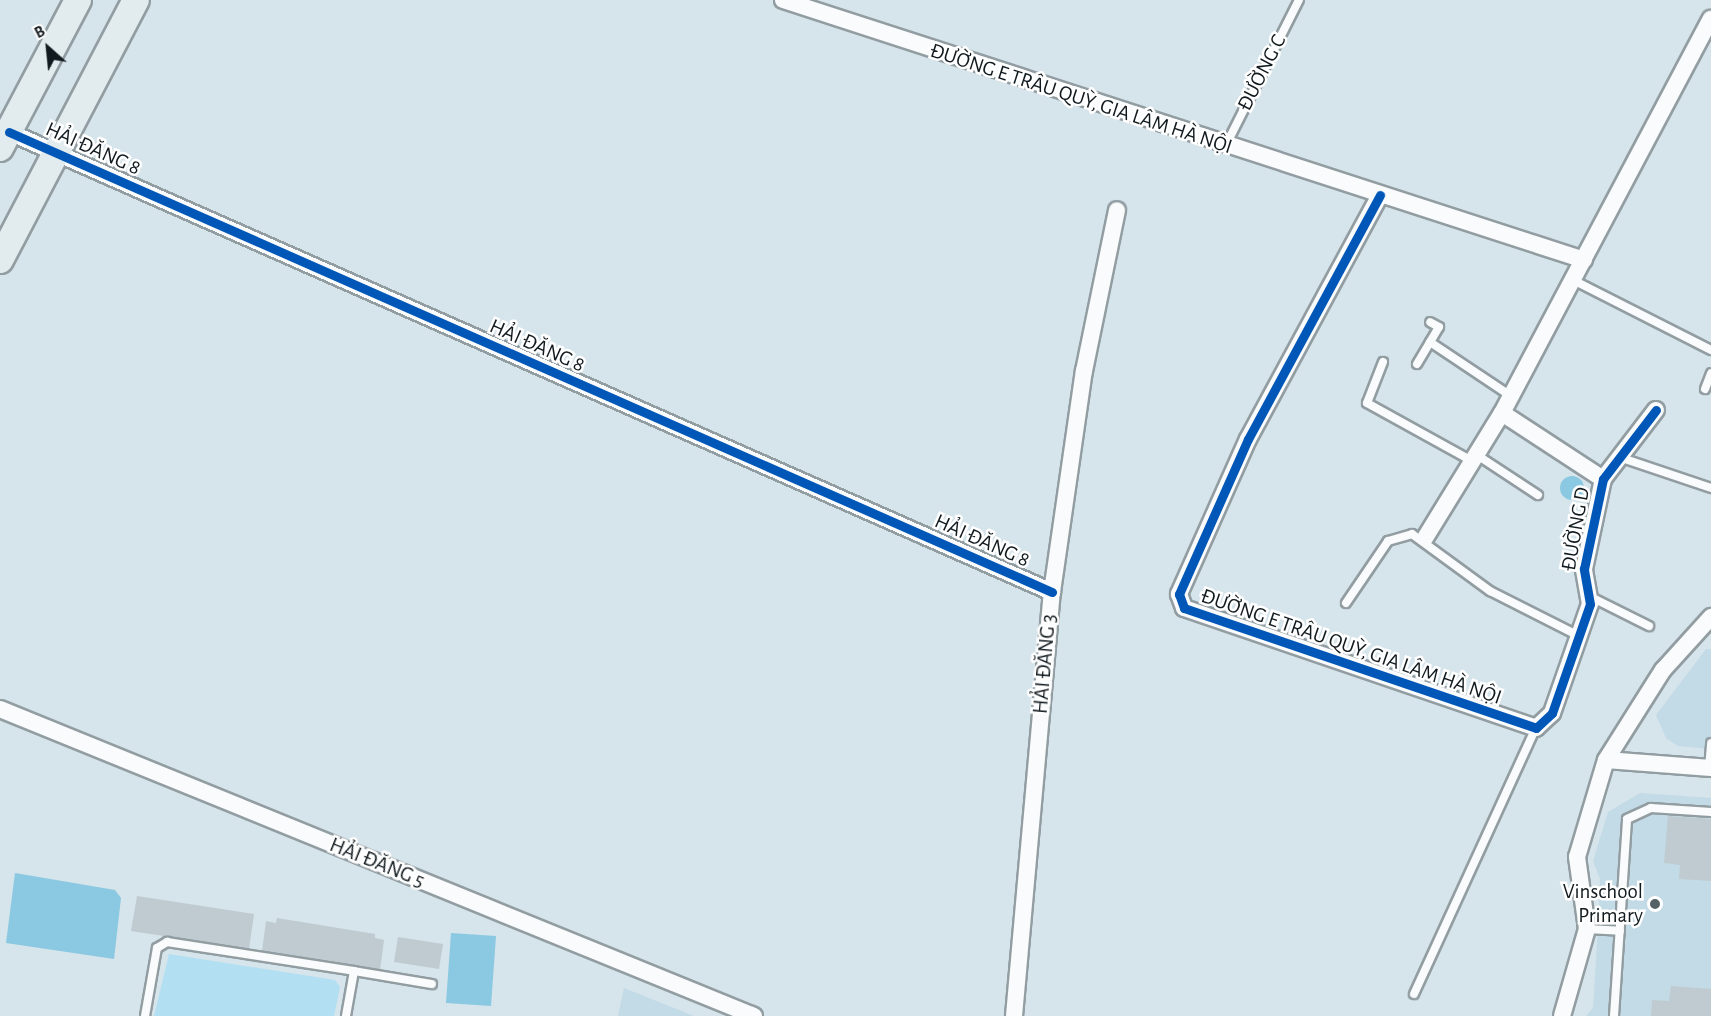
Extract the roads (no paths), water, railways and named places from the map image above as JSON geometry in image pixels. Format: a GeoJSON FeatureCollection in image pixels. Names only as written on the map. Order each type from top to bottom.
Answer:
{"type":"FeatureCollection","features":[{"type":"Feature","properties":{"kind":"main road"},"geometry":{"type":"LineString","coordinates":[[4,140],[78,0]]}},
{"type":"Feature","properties":{"kind":"main road"},"geometry":{"type":"LineString","coordinates":[[0,260],[136,0]]}},
{"type":"Feature","properties":{"kind":"street","name":"ĐƯỜNG E TRÂU QUỲ, GIA LÂM HÀ NỘI"},"geometry":{"type":"LineString","coordinates":[[783,0],[1226,146],[1584,260]]}},
{"type":"Feature","properties":{"kind":"street"},"geometry":{"type":"LineString","coordinates":[[1425,538],[1502,413],[1711,19]]}},
{"type":"Feature","properties":{"kind":"street","name":"HẢI ĐĂNG 8"},"geometry":{"type":"LineString","coordinates":[[4,140],[56,153],[1052,592]]}},
{"type":"Feature","properties":{"kind":"street","name":"ĐƯỜNG E TRÂU QUỲ, GIA LÂM HÀ NỘI"},"geometry":{"type":"LineString","coordinates":[[1380,195],[1248,439],[1179,594],[1194,616],[1536,728]]}},
{"type":"Feature","properties":{"kind":"street","name":"HẢI ĐĂNG 3"},"geometry":{"type":"LineString","coordinates":[[1014,1016],[1052,592],[1084,372],[1117,210]]}},
{"type":"Feature","properties":{"kind":"street","name":"ĐƯỜNG D"},"geometry":{"type":"LineString","coordinates":[[1536,728],[1552,712],[1580,636],[1590,597],[1584,569],[1603,479],[1622,458],[1656,410]]}},
{"type":"Feature","properties":{"kind":"street","name":"ĐƯỜNG D"},"geometry":{"type":"LineString","coordinates":[[1502,413],[1603,479]]}},
{"type":"Feature","properties":{"kind":"street"},"geometry":{"type":"LineString","coordinates":[[1562,1016],[1587,928],[1577,857],[1606,759],[1663,670],[1711,617]]}},
{"type":"Feature","properties":{"kind":"street","name":"HẢI ĐĂNG 5"},"geometry":{"type":"LineString","coordinates":[[0,709],[754,1016]]}},
{"type":"Feature","properties":{"kind":"street"},"geometry":{"type":"LineString","coordinates":[[1606,759],[1710,768]]}},
{"type":"Feature","properties":{"kind":"lane","name":"ĐƯỜNG C"},"geometry":{"type":"LineString","coordinates":[[1226,146],[1299,0]]}},
{"type":"Feature","properties":{"kind":"lane"},"geometry":{"type":"LineString","coordinates":[[1573,280],[1711,350]]}},
{"type":"Feature","properties":{"kind":"lane"},"geometry":{"type":"LineString","coordinates":[[1418,364],[1439,327],[1430,322]]}},
{"type":"Feature","properties":{"kind":"lane"},"geometry":{"type":"LineString","coordinates":[[1430,342],[1511,396]]}},
{"type":"Feature","properties":{"kind":"lane"},"geometry":{"type":"LineString","coordinates":[[1383,362],[1367,403],[1474,458],[1538,495]]}},
{"type":"Feature","properties":{"kind":"lane"},"geometry":{"type":"LineString","coordinates":[[1705,389],[1711,373]]}},
{"type":"Feature","properties":{"kind":"lane"},"geometry":{"type":"LineString","coordinates":[[1622,458],[1711,488]]}},
{"type":"Feature","properties":{"kind":"lane"},"geometry":{"type":"LineString","coordinates":[[1346,603],[1388,541],[1412,534],[1425,538],[1490,591],[1580,636]]}},
{"type":"Feature","properties":{"kind":"lane"},"geometry":{"type":"LineString","coordinates":[[1590,597],[1649,626]]}},
{"type":"Feature","properties":{"kind":"lane","name":"ĐƯỜNG D"},"geometry":{"type":"LineString","coordinates":[[1414,994],[1536,728]]}},
{"type":"Feature","properties":{"kind":"lane"},"geometry":{"type":"LineString","coordinates":[[1710,768],[1711,743]]}},
{"type":"Feature","properties":{"kind":"lane"},"geometry":{"type":"LineString","coordinates":[[1614,1016],[1628,819],[1651,808],[1711,812]]}},
{"type":"Feature","properties":{"kind":"lane"},"geometry":{"type":"LineString","coordinates":[[1587,928],[1620,931]]}},
{"type":"Feature","properties":{"kind":"lane"},"geometry":{"type":"LineString","coordinates":[[145,1016],[162,942],[432,984]]}},
{"type":"Feature","properties":{"kind":"lane"},"geometry":{"type":"LineString","coordinates":[[346,1016],[354,971]]}},
{"type":"Feature","properties":{"kind":"place","name":"Vinschool Primary"},"geometry":{"type":"Point","coordinates":[1655,904]}}]}
